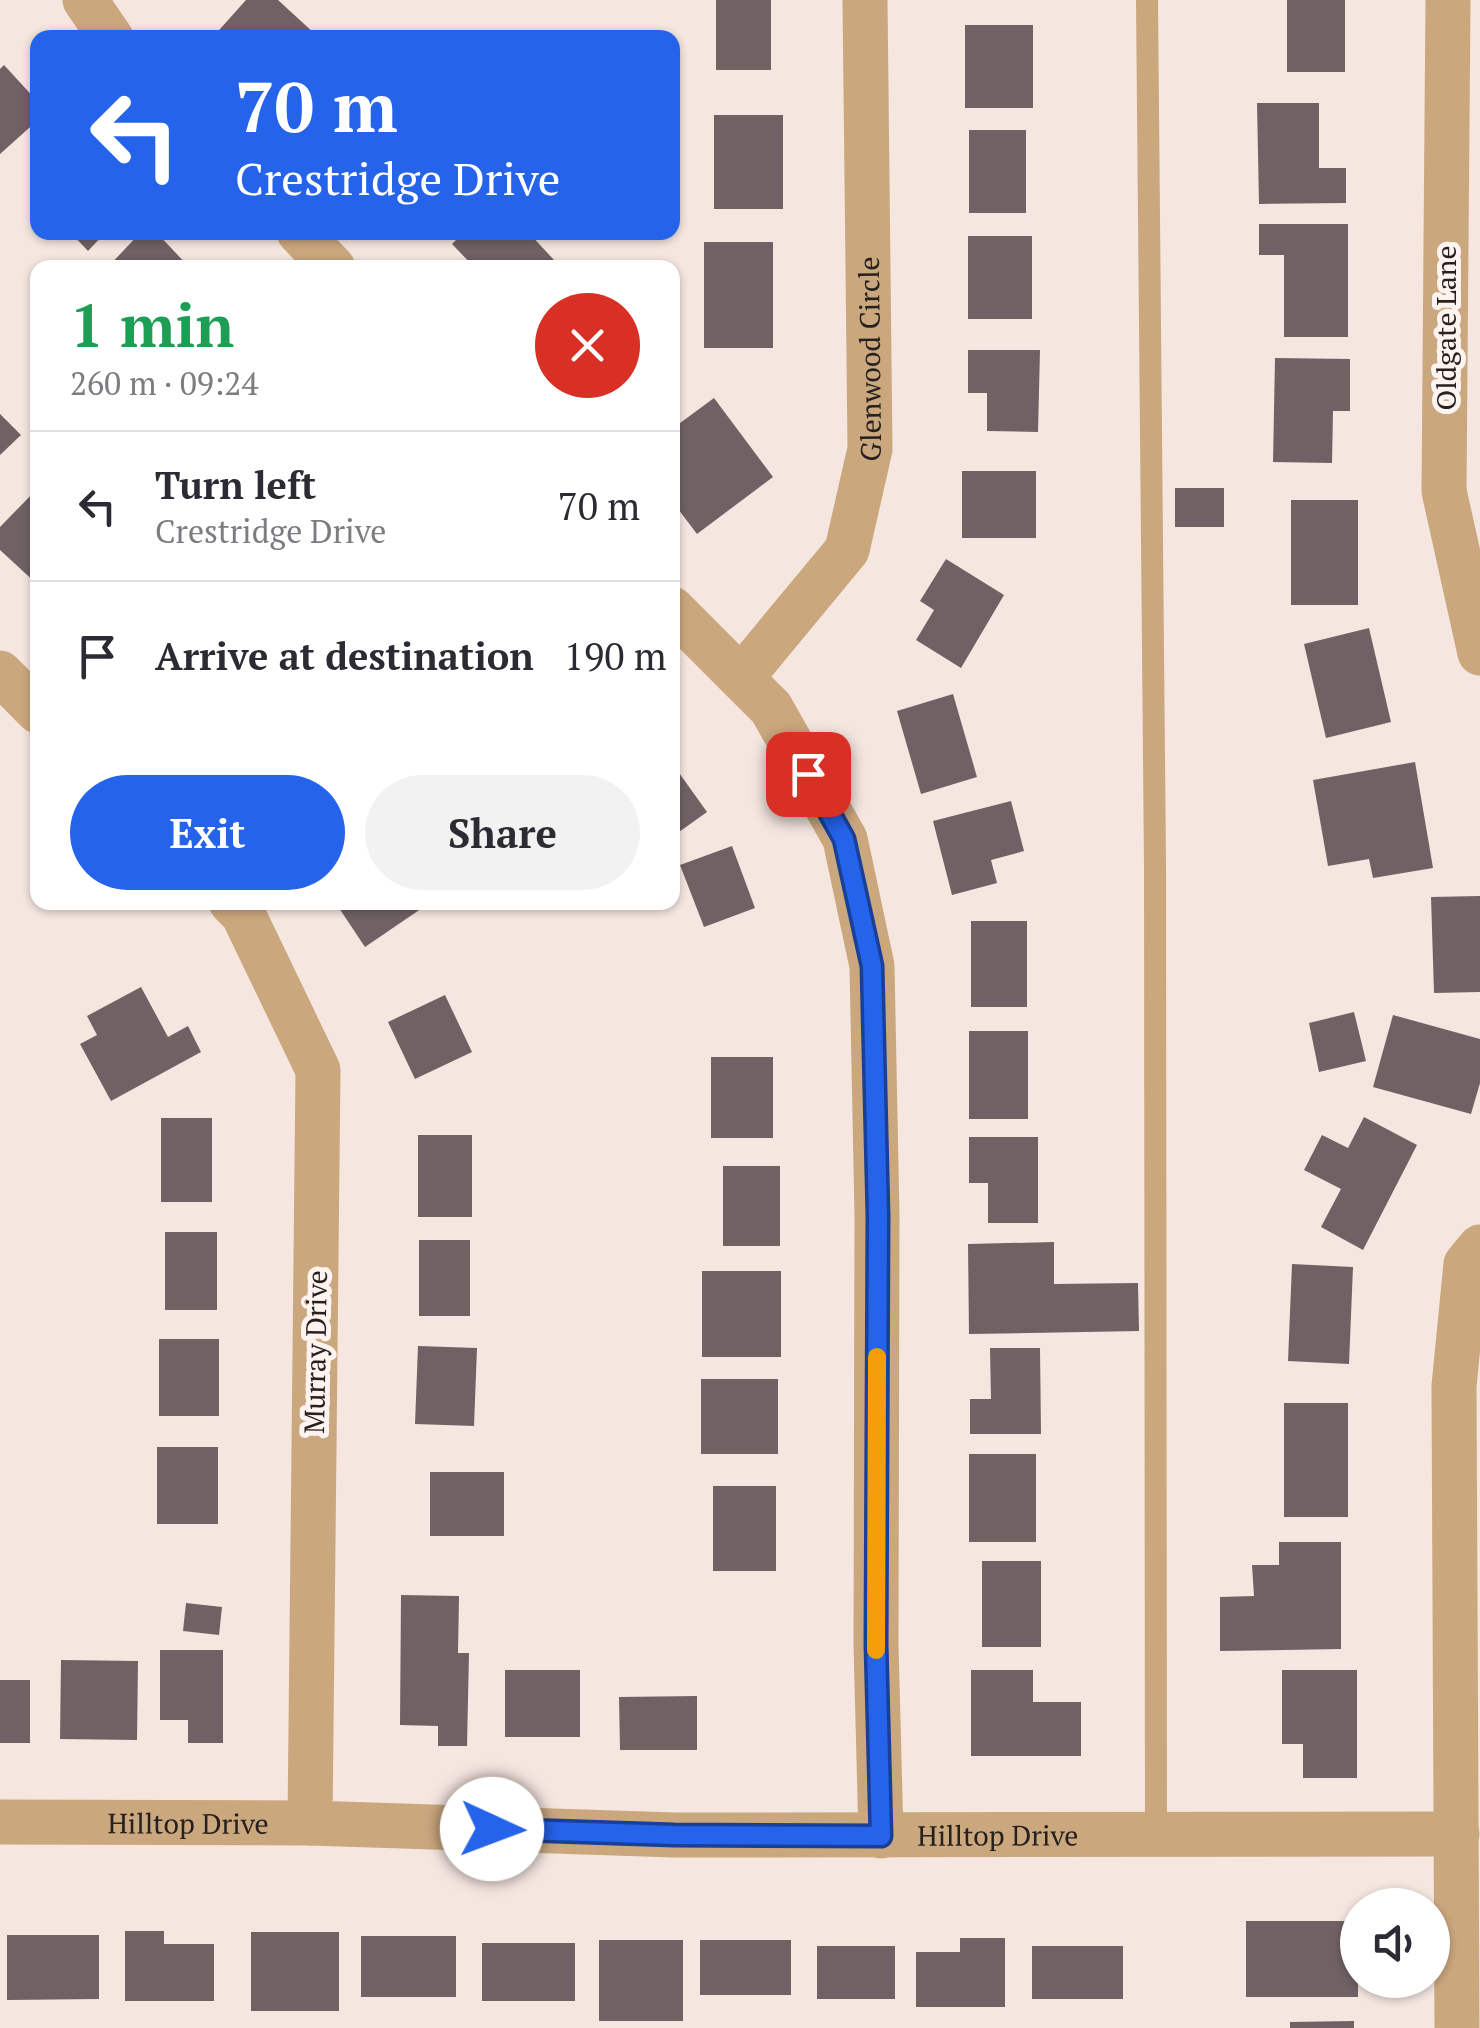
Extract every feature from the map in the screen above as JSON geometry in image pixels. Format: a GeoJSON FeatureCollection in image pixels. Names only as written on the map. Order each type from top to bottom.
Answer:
{"type":"FeatureCollection","features":[{"type":"Feature","properties":{"kind":"street"},"geometry":{"type":"LineString","coordinates":[[85,0],[106,30]]}},
{"type":"Feature","properties":{"kind":"street","name":"Glenwood Circle"},"geometry":{"type":"LineString","coordinates":[[741,678],[846,550],[870,449],[864,0]]}},
{"type":"Feature","properties":{"kind":"street","name":"Oldgate Lane"},"geometry":{"type":"LineString","coordinates":[[1448,0],[1444,491],[1480,652]]}},
{"type":"Feature","properties":{"kind":"street"},"geometry":{"type":"LineString","coordinates":[[307,240],[326,260]]}},
{"type":"Feature","properties":{"kind":"street"},"geometry":{"type":"LineString","coordinates":[[680,617],[770,708],[844,839],[872,966],[878,1216],[876,1644],[881,1836]]}},
{"type":"Feature","properties":{"kind":"street"},"geometry":{"type":"LineString","coordinates":[[0,674],[30,703]]}},
{"type":"Feature","properties":{"kind":"street","name":"Murray Drive"},"geometry":{"type":"LineString","coordinates":[[239,910],[318,1070],[310,1823]]}},
{"type":"Feature","properties":{"kind":"street"},"geometry":{"type":"LineString","coordinates":[[1457,2028],[1454,1386],[1466,1264],[1480,1247]]}},
{"type":"Feature","properties":{"kind":"street","name":"Hilltop Drive"},"geometry":{"type":"LineString","coordinates":[[0,1822],[310,1823],[674,1835],[1457,1834]]}},
{"type":"Feature","properties":{"kind":"lane"},"geometry":{"type":"LineString","coordinates":[[1147,0],[1155,866],[1156,1835]]}},
{"type":"Feature","properties":{"kind":"building"},"geometry":{"type":"Polygon","coordinates":[[[246,0],[278,0],[311,30],[219,30],[246,0]]]}},
{"type":"Feature","properties":{"kind":"building"},"geometry":{"type":"Polygon","coordinates":[[[716,0],[771,0],[771,70],[716,70],[716,0]]]}},
{"type":"Feature","properties":{"kind":"building"},"geometry":{"type":"Polygon","coordinates":[[[1287,0],[1345,0],[1345,72],[1287,72],[1287,0]]]}},
{"type":"Feature","properties":{"kind":"building"},"geometry":{"type":"Polygon","coordinates":[[[965,25],[1033,25],[1033,108],[965,108],[965,25]]]}},
{"type":"Feature","properties":{"kind":"building"},"geometry":{"type":"Polygon","coordinates":[[[4,65],[30,93],[30,127],[0,154],[0,69],[4,65]]]}},
{"type":"Feature","properties":{"kind":"building"},"geometry":{"type":"Polygon","coordinates":[[[1257,103],[1319,103],[1319,168],[1346,168],[1346,203],[1259,204],[1257,103]]]}},
{"type":"Feature","properties":{"kind":"building"},"geometry":{"type":"Polygon","coordinates":[[[714,115],[783,115],[783,209],[714,209],[714,115]]]}},
{"type":"Feature","properties":{"kind":"building"},"geometry":{"type":"Polygon","coordinates":[[[969,130],[1026,130],[1026,213],[969,213],[969,130]]]}},
{"type":"Feature","properties":{"kind":"building"},"geometry":{"type":"Polygon","coordinates":[[[1259,224],[1348,224],[1348,337],[1284,337],[1284,255],[1259,255],[1259,224]]]}},
{"type":"Feature","properties":{"kind":"building"},"geometry":{"type":"Polygon","coordinates":[[[968,236],[1032,236],[1032,319],[968,319],[968,236]]]}},
{"type":"Feature","properties":{"kind":"building"},"geometry":{"type":"Polygon","coordinates":[[[78,240],[98,240],[88,251],[78,240]]]}},
{"type":"Feature","properties":{"kind":"building"},"geometry":{"type":"Polygon","coordinates":[[[133,240],[164,240],[182,260],[115,260],[133,240]]]}},
{"type":"Feature","properties":{"kind":"building"},"geometry":{"type":"Polygon","coordinates":[[[456,240],[535,240],[554,260],[467,260],[452,244],[456,240]]]}},
{"type":"Feature","properties":{"kind":"building"},"geometry":{"type":"Polygon","coordinates":[[[704,242],[773,242],[773,348],[704,348],[704,242]]]}},
{"type":"Feature","properties":{"kind":"building"},"geometry":{"type":"Polygon","coordinates":[[[968,350],[1040,350],[1038,432],[987,431],[987,393],[968,393],[968,350]]]}},
{"type":"Feature","properties":{"kind":"building"},"geometry":{"type":"Polygon","coordinates":[[[1275,358],[1350,359],[1350,411],[1333,411],[1332,463],[1273,462],[1275,358]]]}},
{"type":"Feature","properties":{"kind":"building"},"geometry":{"type":"Polygon","coordinates":[[[714,398],[773,477],[697,534],[680,512],[680,423],[714,398]]]}},
{"type":"Feature","properties":{"kind":"building"},"geometry":{"type":"Polygon","coordinates":[[[0,414],[21,435],[0,455],[0,414]]]}},
{"type":"Feature","properties":{"kind":"building"},"geometry":{"type":"Polygon","coordinates":[[[962,471],[1036,471],[1036,538],[962,538],[962,471]]]}},
{"type":"Feature","properties":{"kind":"building"},"geometry":{"type":"Polygon","coordinates":[[[1175,488],[1224,488],[1224,527],[1175,527],[1175,488]]]}},
{"type":"Feature","properties":{"kind":"building"},"geometry":{"type":"Polygon","coordinates":[[[30,496],[30,578],[0,550],[0,527],[30,496]]]}},
{"type":"Feature","properties":{"kind":"building"},"geometry":{"type":"Polygon","coordinates":[[[1291,500],[1358,500],[1358,605],[1291,605],[1291,500]]]}},
{"type":"Feature","properties":{"kind":"building"},"geometry":{"type":"Polygon","coordinates":[[[946,559],[1004,595],[961,668],[916,640],[934,610],[920,601],[946,559]]]}},
{"type":"Feature","properties":{"kind":"building"},"geometry":{"type":"Polygon","coordinates":[[[1369,628],[1391,722],[1326,738],[1304,644],[1369,628]]]}},
{"type":"Feature","properties":{"kind":"building"},"geometry":{"type":"Polygon","coordinates":[[[953,694],[977,777],[921,794],[897,711],[953,694]]]}},
{"type":"Feature","properties":{"kind":"building"},"geometry":{"type":"Polygon","coordinates":[[[1415,762],[1433,868],[1373,878],[1369,859],[1328,866],[1313,780],[1415,762]]]}},
{"type":"Feature","properties":{"kind":"building"},"geometry":{"type":"Polygon","coordinates":[[[680,774],[707,812],[680,831],[680,774]]]}},
{"type":"Feature","properties":{"kind":"building"},"geometry":{"type":"Polygon","coordinates":[[[1011,801],[1024,851],[991,860],[997,883],[952,895],[933,821],[1011,801]]]}},
{"type":"Feature","properties":{"kind":"building"},"geometry":{"type":"Polygon","coordinates":[[[732,846],[755,908],[704,927],[680,865],[732,846]]]}},
{"type":"Feature","properties":{"kind":"building"},"geometry":{"type":"Polygon","coordinates":[[[1480,896],[1480,992],[1434,993],[1431,897],[1480,896]]]}},
{"type":"Feature","properties":{"kind":"building"},"geometry":{"type":"Polygon","coordinates":[[[340,910],[419,910],[365,947],[340,910]]]}},
{"type":"Feature","properties":{"kind":"building"},"geometry":{"type":"Polygon","coordinates":[[[971,921],[1027,921],[1027,1007],[971,1007],[971,921]]]}},
{"type":"Feature","properties":{"kind":"building"},"geometry":{"type":"Polygon","coordinates":[[[141,987],[168,1037],[188,1026],[201,1052],[111,1101],[80,1044],[97,1035],[87,1016],[141,987]]]}},
{"type":"Feature","properties":{"kind":"building"},"geometry":{"type":"Polygon","coordinates":[[[445,995],[472,1052],[415,1079],[388,1022],[445,995]]]}},
{"type":"Feature","properties":{"kind":"building"},"geometry":{"type":"Polygon","coordinates":[[[1354,1012],[1366,1061],[1319,1072],[1309,1023],[1354,1012]]]}},
{"type":"Feature","properties":{"kind":"building"},"geometry":{"type":"Polygon","coordinates":[[[1393,1015],[1480,1039],[1480,1083],[1471,1114],[1373,1087],[1393,1015]]]}},
{"type":"Feature","properties":{"kind":"building"},"geometry":{"type":"Polygon","coordinates":[[[969,1031],[1028,1031],[1028,1119],[969,1119],[969,1031]]]}},
{"type":"Feature","properties":{"kind":"building"},"geometry":{"type":"Polygon","coordinates":[[[711,1057],[773,1057],[773,1138],[711,1138],[711,1057]]]}},
{"type":"Feature","properties":{"kind":"building"},"geometry":{"type":"Polygon","coordinates":[[[1364,1117],[1417,1145],[1363,1250],[1321,1227],[1341,1189],[1304,1170],[1322,1135],[1348,1148],[1364,1117]]]}},
{"type":"Feature","properties":{"kind":"building"},"geometry":{"type":"Polygon","coordinates":[[[161,1118],[212,1118],[212,1202],[161,1202],[161,1118]]]}},
{"type":"Feature","properties":{"kind":"building"},"geometry":{"type":"Polygon","coordinates":[[[418,1135],[472,1135],[472,1217],[418,1217],[418,1135]]]}},
{"type":"Feature","properties":{"kind":"building"},"geometry":{"type":"Polygon","coordinates":[[[969,1137],[1038,1137],[1038,1223],[988,1223],[988,1183],[969,1183],[969,1137]]]}},
{"type":"Feature","properties":{"kind":"building"},"geometry":{"type":"Polygon","coordinates":[[[723,1166],[780,1166],[780,1246],[723,1246],[723,1166]]]}},
{"type":"Feature","properties":{"kind":"building"},"geometry":{"type":"Polygon","coordinates":[[[165,1232],[217,1232],[217,1310],[165,1310],[165,1232]]]}},
{"type":"Feature","properties":{"kind":"building"},"geometry":{"type":"Polygon","coordinates":[[[419,1240],[470,1240],[470,1316],[419,1316],[419,1240]]]}},
{"type":"Feature","properties":{"kind":"building"},"geometry":{"type":"Polygon","coordinates":[[[1054,1242],[1054,1284],[1138,1283],[1139,1331],[969,1334],[968,1244],[1054,1242]]]}},
{"type":"Feature","properties":{"kind":"building"},"geometry":{"type":"Polygon","coordinates":[[[1292,1264],[1353,1267],[1349,1364],[1288,1361],[1292,1264]]]}},
{"type":"Feature","properties":{"kind":"building"},"geometry":{"type":"Polygon","coordinates":[[[702,1271],[781,1271],[781,1357],[702,1357],[702,1271]]]}},
{"type":"Feature","properties":{"kind":"building"},"geometry":{"type":"Polygon","coordinates":[[[159,1339],[219,1339],[219,1416],[159,1416],[159,1339]]]}},
{"type":"Feature","properties":{"kind":"building"},"geometry":{"type":"Polygon","coordinates":[[[418,1346],[477,1348],[474,1426],[415,1424],[418,1346]]]}},
{"type":"Feature","properties":{"kind":"building"},"geometry":{"type":"Polygon","coordinates":[[[990,1348],[1040,1348],[1041,1434],[970,1434],[970,1399],[991,1399],[990,1348]]]}},
{"type":"Feature","properties":{"kind":"building"},"geometry":{"type":"Polygon","coordinates":[[[701,1379],[778,1379],[778,1454],[701,1454],[701,1379]]]}},
{"type":"Feature","properties":{"kind":"building"},"geometry":{"type":"Polygon","coordinates":[[[1284,1403],[1348,1403],[1348,1517],[1284,1517],[1284,1403]]]}},
{"type":"Feature","properties":{"kind":"building"},"geometry":{"type":"Polygon","coordinates":[[[157,1447],[218,1447],[218,1524],[157,1524],[157,1447]]]}},
{"type":"Feature","properties":{"kind":"building"},"geometry":{"type":"Polygon","coordinates":[[[969,1454],[1036,1454],[1036,1542],[969,1542],[969,1454]]]}},
{"type":"Feature","properties":{"kind":"building"},"geometry":{"type":"Polygon","coordinates":[[[430,1472],[504,1472],[504,1536],[430,1536],[430,1472]]]}},
{"type":"Feature","properties":{"kind":"building"},"geometry":{"type":"Polygon","coordinates":[[[713,1486],[776,1486],[776,1571],[713,1571],[713,1486]]]}},
{"type":"Feature","properties":{"kind":"building"},"geometry":{"type":"Polygon","coordinates":[[[1279,1542],[1341,1542],[1341,1649],[1220,1651],[1220,1597],[1254,1596],[1252,1565],[1279,1565],[1279,1542]]]}},
{"type":"Feature","properties":{"kind":"building"},"geometry":{"type":"Polygon","coordinates":[[[982,1561],[1041,1561],[1041,1647],[982,1647],[982,1561]]]}},
{"type":"Feature","properties":{"kind":"building"},"geometry":{"type":"Polygon","coordinates":[[[401,1595],[459,1596],[458,1653],[469,1653],[467,1746],[438,1746],[438,1726],[400,1725],[401,1595]]]}},
{"type":"Feature","properties":{"kind":"building"},"geometry":{"type":"Polygon","coordinates":[[[186,1603],[222,1607],[219,1635],[183,1631],[186,1603]]]}},
{"type":"Feature","properties":{"kind":"building"},"geometry":{"type":"Polygon","coordinates":[[[160,1650],[223,1650],[223,1743],[188,1743],[188,1720],[160,1720],[160,1650]]]}},
{"type":"Feature","properties":{"kind":"building"},"geometry":{"type":"Polygon","coordinates":[[[61,1660],[138,1661],[137,1740],[60,1739],[61,1660]]]}},
{"type":"Feature","properties":{"kind":"building"},"geometry":{"type":"Polygon","coordinates":[[[505,1670],[580,1670],[580,1737],[505,1737],[505,1670]]]}},
{"type":"Feature","properties":{"kind":"building"},"geometry":{"type":"Polygon","coordinates":[[[971,1670],[1033,1670],[1033,1702],[1081,1702],[1081,1756],[971,1756],[971,1670]]]}},
{"type":"Feature","properties":{"kind":"building"},"geometry":{"type":"Polygon","coordinates":[[[1282,1670],[1357,1670],[1357,1778],[1303,1778],[1303,1744],[1282,1744],[1282,1670]]]}},
{"type":"Feature","properties":{"kind":"building"},"geometry":{"type":"Polygon","coordinates":[[[0,1680],[30,1680],[30,1743],[0,1743],[0,1680]]]}},
{"type":"Feature","properties":{"kind":"building"},"geometry":{"type":"Polygon","coordinates":[[[697,1696],[697,1750],[620,1750],[619,1697],[697,1696]]]}},
{"type":"Feature","properties":{"kind":"building"},"geometry":{"type":"Polygon","coordinates":[[[1246,1921],[1340,1921],[1340,1997],[1246,1997],[1246,1921]]]}},
{"type":"Feature","properties":{"kind":"building"},"geometry":{"type":"Polygon","coordinates":[[[125,1931],[164,1931],[164,1944],[214,1944],[214,2001],[125,2001],[125,1931]]]}},
{"type":"Feature","properties":{"kind":"building"},"geometry":{"type":"Polygon","coordinates":[[[251,1932],[339,1932],[339,2011],[251,2011],[251,1932]]]}},
{"type":"Feature","properties":{"kind":"building"},"geometry":{"type":"Polygon","coordinates":[[[7,1935],[99,1935],[99,1999],[7,2000],[7,1935]]]}},
{"type":"Feature","properties":{"kind":"building"},"geometry":{"type":"Polygon","coordinates":[[[361,1936],[456,1936],[456,1997],[361,1997],[361,1936]]]}},
{"type":"Feature","properties":{"kind":"building"},"geometry":{"type":"Polygon","coordinates":[[[960,1938],[1005,1938],[1005,2007],[916,2007],[916,1952],[960,1952],[960,1938]]]}},
{"type":"Feature","properties":{"kind":"building"},"geometry":{"type":"Polygon","coordinates":[[[599,1940],[683,1940],[683,2021],[599,2021],[599,1940]]]}},
{"type":"Feature","properties":{"kind":"building"},"geometry":{"type":"Polygon","coordinates":[[[700,1940],[791,1940],[791,1995],[700,1995],[700,1940]]]}},
{"type":"Feature","properties":{"kind":"building"},"geometry":{"type":"Polygon","coordinates":[[[482,1943],[575,1943],[575,2001],[482,2001],[482,1943]]]}},
{"type":"Feature","properties":{"kind":"building"},"geometry":{"type":"Polygon","coordinates":[[[817,1946],[895,1946],[895,1999],[817,1999],[817,1946]]]}},
{"type":"Feature","properties":{"kind":"building"},"geometry":{"type":"Polygon","coordinates":[[[1032,1946],[1123,1946],[1123,1999],[1032,1999],[1032,1946]]]}},
{"type":"Feature","properties":{"kind":"building"},"geometry":{"type":"Polygon","coordinates":[[[1354,2021],[1354,2028],[1290,2028],[1290,2022],[1354,2021]]]}},
{"type":"Feature","properties":{"kind":"slow traffic"},"geometry":{"type":"LineString","coordinates":[[876,1650],[877,1357]]}},
{"type":"Feature","properties":{"kind":"route"},"geometry":{"type":"LineString","coordinates":[[492,1829],[881,1836],[876,1644],[878,1216],[872,966],[844,839],[808,774]]}}]}
